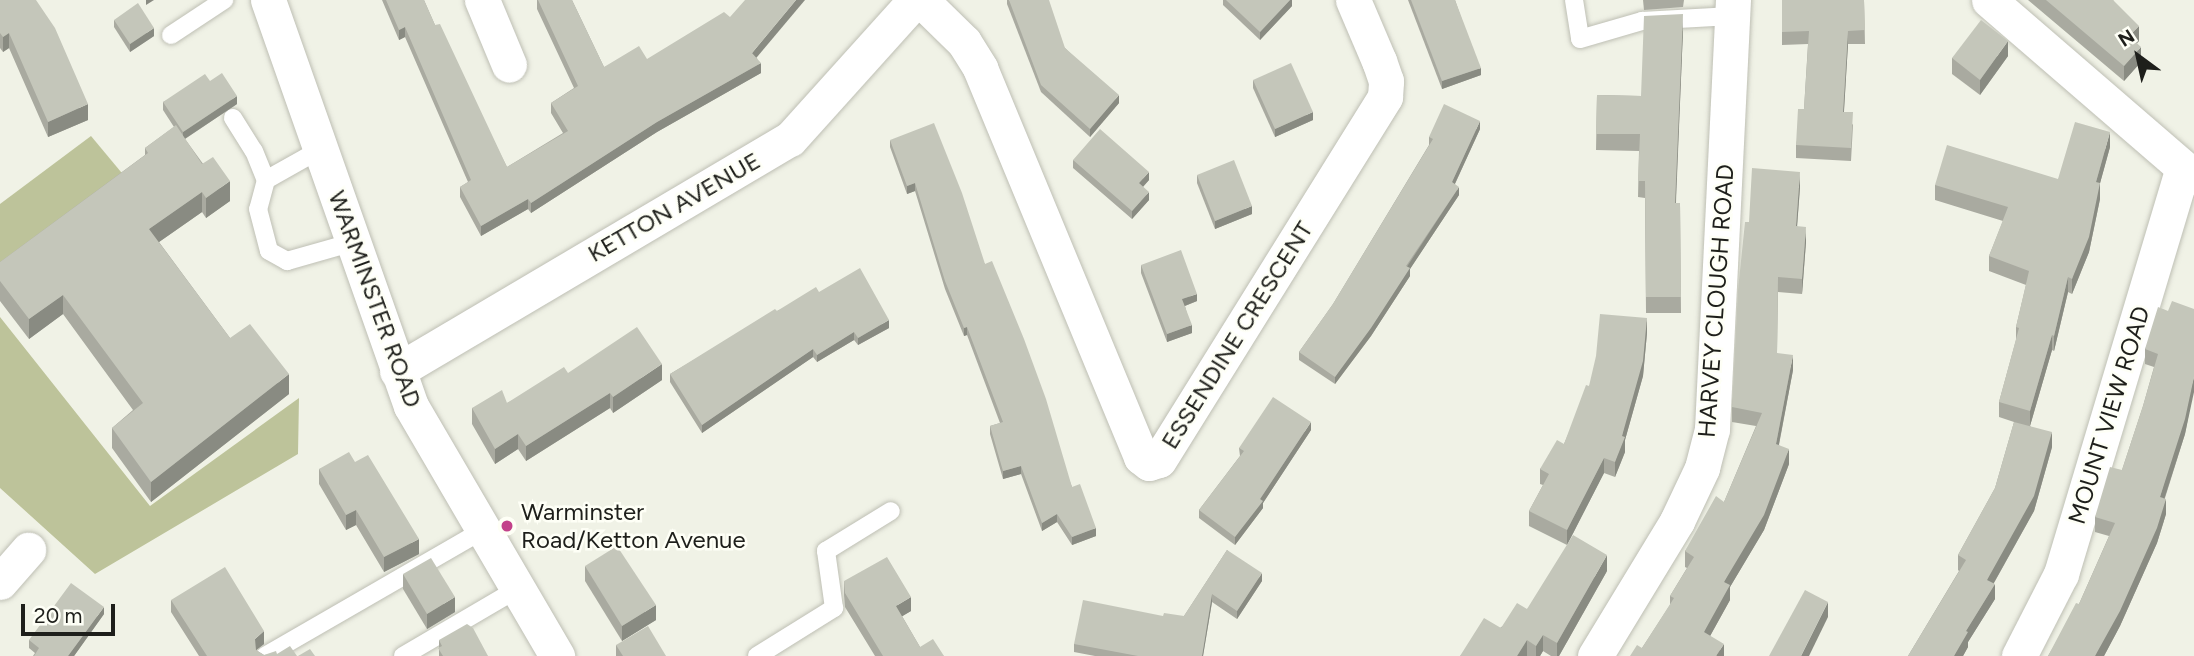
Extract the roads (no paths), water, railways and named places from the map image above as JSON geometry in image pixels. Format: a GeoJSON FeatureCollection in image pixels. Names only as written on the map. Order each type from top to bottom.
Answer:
{"type":"FeatureCollection","features":[{"type":"Feature","properties":{"kind":"street","name":"WARMINSTER ROAD"},"geometry":{"type":"LineString","coordinates":[[268,0],[411,406],[557,656]]}},
{"type":"Feature","properties":{"kind":"street"},"geometry":{"type":"LineString","coordinates":[[482,0],[509,65]]}},
{"type":"Feature","properties":{"kind":"street","name":"KETTON AVENUE"},"geometry":{"type":"LineString","coordinates":[[397,371],[790,139],[915,0]]}},
{"type":"Feature","properties":{"kind":"street","name":"ESSENDINE CRESCENT"},"geometry":{"type":"LineString","coordinates":[[922,0],[964,42],[979,68],[1141,457],[1149,463],[1158,460],[1385,97],[1386,81],[1353,0]]}},
{"type":"Feature","properties":{"kind":"street"},"geometry":{"type":"LineString","coordinates":[[1989,0],[2189,172]]}},
{"type":"Feature","properties":{"kind":"street","name":"HARVEY CLOUGH ROAD"},"geometry":{"type":"LineString","coordinates":[[1595,656],[1677,521],[1702,468],[1712,429],[1732,8]]}},
{"type":"Feature","properties":{"kind":"street","name":"MOUNT VIEW ROAD"},"geometry":{"type":"LineString","coordinates":[[2019,656],[2061,574],[2189,172]]}},
{"type":"Feature","properties":{"kind":"street"},"geometry":{"type":"LineString","coordinates":[[0,582],[28,550]]}},
{"type":"Feature","properties":{"kind":"lane"},"geometry":{"type":"LineString","coordinates":[[170,35],[224,0]]}},
{"type":"Feature","properties":{"kind":"lane"},"geometry":{"type":"LineString","coordinates":[[1574,0],[1580,39],[1642,21],[1732,8]]}},
{"type":"Feature","properties":{"kind":"lane"},"geometry":{"type":"LineString","coordinates":[[233,118],[254,151],[267,180],[258,209],[269,251],[287,261],[354,242]]}},
{"type":"Feature","properties":{"kind":"lane"},"geometry":{"type":"LineString","coordinates":[[267,180],[321,149]]}},
{"type":"Feature","properties":{"kind":"lane"},"geometry":{"type":"LineString","coordinates":[[757,656],[834,608],[826,551],[891,511]]}},
{"type":"Feature","properties":{"kind":"lane"},"geometry":{"type":"LineString","coordinates":[[265,656],[482,530]]}},
{"type":"Feature","properties":{"kind":"lane"},"geometry":{"type":"LineString","coordinates":[[403,656],[517,589]]}},
{"type":"Feature","properties":{"kind":"place","name":"Warminster Road/Ketton Avenue"},"geometry":{"type":"Point","coordinates":[507,526]}}]}
